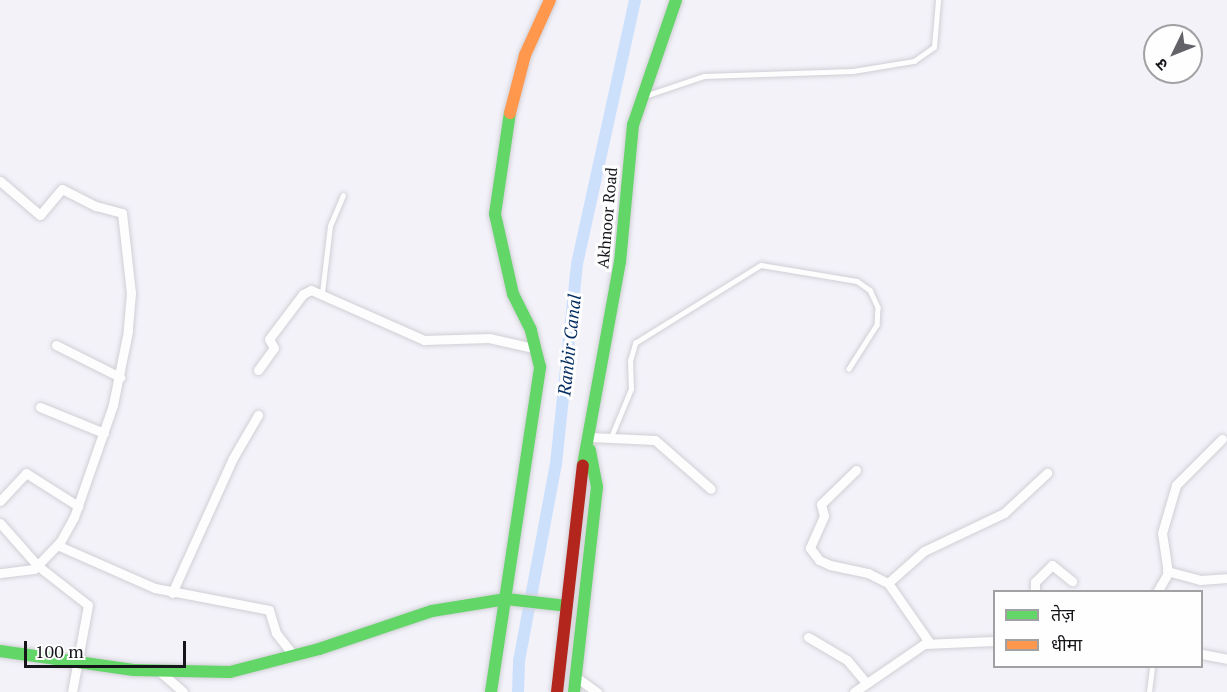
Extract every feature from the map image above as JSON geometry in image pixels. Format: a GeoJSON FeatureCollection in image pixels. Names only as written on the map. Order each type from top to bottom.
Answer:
{"type":"FeatureCollection","features":[{"type":"Feature","properties":{"kind":"main road"},"geometry":{"type":"LineString","coordinates":[[490,692],[540,367],[537,349],[513,294],[495,214],[512,99],[525,55],[550,0]]}},
{"type":"Feature","properties":{"kind":"main road","name":"Akhnoor Road"},"geometry":{"type":"LineString","coordinates":[[556,692],[589,440],[610,332],[620,262],[629,146],[642,97],[676,0]]}},
{"type":"Feature","properties":{"kind":"main road","name":"Akhnoor Road"},"geometry":{"type":"LineString","coordinates":[[574,692],[597,487],[589,440]]}},
{"type":"Feature","properties":{"kind":"main road"},"geometry":{"type":"LineString","coordinates":[[0,651],[158,670],[230,672],[294,656],[432,611],[506,599],[567,606]]}},
{"type":"Feature","properties":{"kind":"street"},"geometry":{"type":"LineString","coordinates":[[0,181],[40,215],[62,189],[124,215],[131,293],[120,377],[104,433],[78,507],[57,545],[38,566],[30,571],[0,573]]}},
{"type":"Feature","properties":{"kind":"street"},"geometry":{"type":"LineString","coordinates":[[258,370],[274,348],[269,339],[303,294],[311,290],[423,340],[489,338],[537,349]]}},
{"type":"Feature","properties":{"kind":"street"},"geometry":{"type":"LineString","coordinates":[[56,345],[120,377]]}},
{"type":"Feature","properties":{"kind":"street"},"geometry":{"type":"LineString","coordinates":[[40,407],[104,433]]}},
{"type":"Feature","properties":{"kind":"street"},"geometry":{"type":"LineString","coordinates":[[172,593],[232,458],[258,415]]}},
{"type":"Feature","properties":{"kind":"street"},"geometry":{"type":"LineString","coordinates":[[589,440],[610,437],[655,440],[711,489]]}},
{"type":"Feature","properties":{"kind":"street"},"geometry":{"type":"LineString","coordinates":[[1157,590],[1167,570],[1162,532],[1176,485],[1222,440]]}},
{"type":"Feature","properties":{"kind":"street"},"geometry":{"type":"LineString","coordinates":[[856,470],[821,504],[824,516],[810,548],[819,560],[830,565],[868,573],[888,582],[929,642]]}},
{"type":"Feature","properties":{"kind":"street"},"geometry":{"type":"LineString","coordinates":[[0,501],[26,473],[78,507]]}},
{"type":"Feature","properties":{"kind":"street"},"geometry":{"type":"LineString","coordinates":[[888,582],[924,552],[1004,513],[1047,473]]}},
{"type":"Feature","properties":{"kind":"street"},"geometry":{"type":"LineString","coordinates":[[0,523],[38,566],[88,605],[72,692]]}},
{"type":"Feature","properties":{"kind":"street"},"geometry":{"type":"LineString","coordinates":[[57,545],[172,593],[269,610],[276,633],[294,656]]}},
{"type":"Feature","properties":{"kind":"street"},"geometry":{"type":"LineString","coordinates":[[1035,590],[1035,582],[1052,565],[1072,581]]}},
{"type":"Feature","properties":{"kind":"street"},"geometry":{"type":"LineString","coordinates":[[1167,570],[1194,579],[1227,578]]}},
{"type":"Feature","properties":{"kind":"street"},"geometry":{"type":"LineString","coordinates":[[808,637],[847,660],[866,683]]}},
{"type":"Feature","properties":{"kind":"street"},"geometry":{"type":"LineString","coordinates":[[854,692],[929,642],[993,641]]}},
{"type":"Feature","properties":{"kind":"street"},"geometry":{"type":"LineString","coordinates":[[1203,654],[1227,659]]}},
{"type":"Feature","properties":{"kind":"street"},"geometry":{"type":"LineString","coordinates":[[158,670],[183,692]]}},
{"type":"Feature","properties":{"kind":"street"},"geometry":{"type":"LineString","coordinates":[[576,677],[597,692]]}},
{"type":"Feature","properties":{"kind":"lane"},"geometry":{"type":"LineString","coordinates":[[642,97],[704,76],[852,71],[914,61],[934,47],[938,0]]}},
{"type":"Feature","properties":{"kind":"lane"},"geometry":{"type":"LineString","coordinates":[[322,293],[330,226],[343,196]]}},
{"type":"Feature","properties":{"kind":"lane"},"geometry":{"type":"LineString","coordinates":[[610,437],[631,389],[630,361],[634,343],[761,265],[857,281],[870,290],[878,307],[877,325],[849,369]]}},
{"type":"Feature","properties":{"kind":"lane"},"geometry":{"type":"LineString","coordinates":[[1149,692],[1152,668]]}},
{"type":"Feature","properties":{"kind":"waterway","name":"Ranbir Canal"},"geometry":{"type":"LineString","coordinates":[[518,692],[519,661],[556,464],[577,264],[635,0]]}},
{"type":"Feature","properties":{"kind":"traffic: fast"},"geometry":{"type":"LineString","coordinates":[[583,465],[620,262],[633,125],[676,0]]}},
{"type":"Feature","properties":{"kind":"traffic: fast"},"geometry":{"type":"LineString","coordinates":[[491,692],[540,367],[531,330],[513,294],[495,214],[510,113]]}},
{"type":"Feature","properties":{"kind":"traffic: fast"},"geometry":{"type":"LineString","coordinates":[[574,692],[597,487],[590,450]]}},
{"type":"Feature","properties":{"kind":"traffic: fast"},"geometry":{"type":"LineString","coordinates":[[0,651],[134,670],[230,672],[319,649],[432,611],[506,599],[567,606]]}},
{"type":"Feature","properties":{"kind":"traffic: slow"},"geometry":{"type":"LineString","coordinates":[[510,113],[525,55],[550,0]]}},
{"type":"Feature","properties":{"kind":"traffic: jam"},"geometry":{"type":"LineString","coordinates":[[557,692],[583,465]]}}]}
